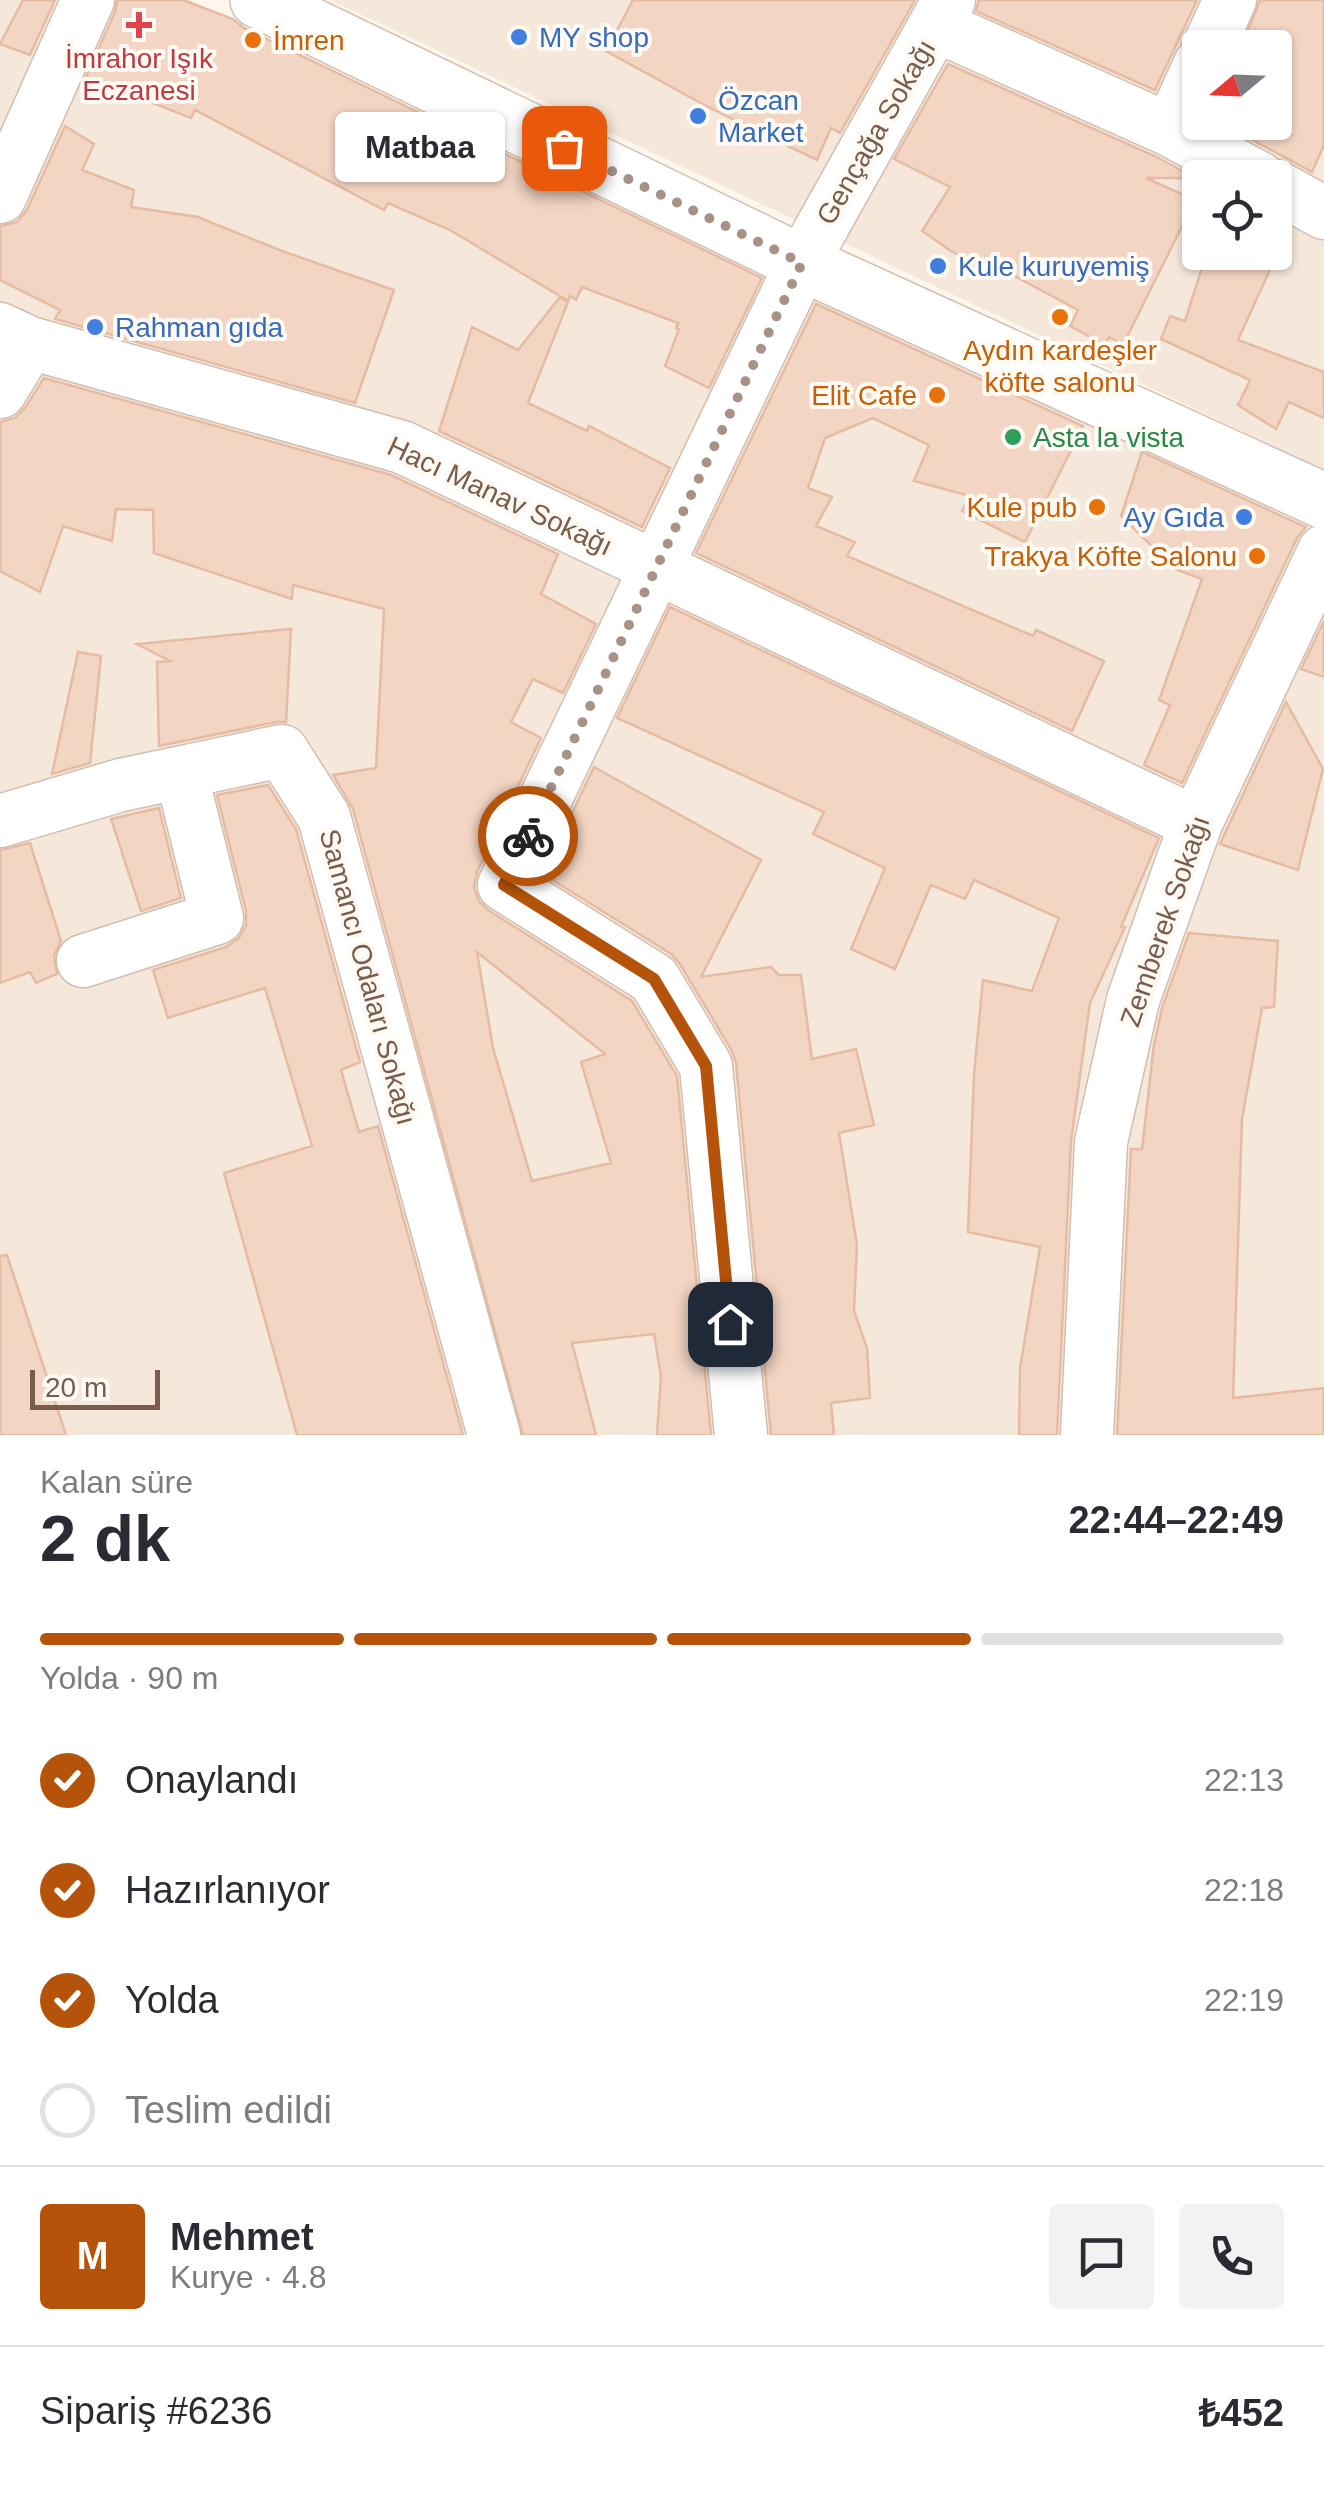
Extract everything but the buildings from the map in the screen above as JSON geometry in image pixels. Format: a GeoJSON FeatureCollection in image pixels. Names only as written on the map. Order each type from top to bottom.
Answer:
{"type":"FeatureCollection","features":[{"type":"Feature","properties":{"kind":"street"},"geometry":{"type":"LineString","coordinates":[[0,197],[88,0]]}},
{"type":"Feature","properties":{"kind":"street"},"geometry":{"type":"LineString","coordinates":[[258,0],[802,263],[1324,501]]}},
{"type":"Feature","properties":{"kind":"street"},"geometry":{"type":"LineString","coordinates":[[1216,30],[1230,0]]}},
{"type":"Feature","properties":{"kind":"street"},"geometry":{"type":"LineString","coordinates":[[943,13],[1225,160]]}},
{"type":"Feature","properties":{"kind":"street","name":"Gençağa Sokağı"},"geometry":{"type":"LineString","coordinates":[[741,1435],[706,1066],[654,979],[504,885],[802,263],[943,13]]}},
{"type":"Feature","properties":{"kind":"street"},"geometry":{"type":"LineString","coordinates":[[1170,130],[1182,104]]}},
{"type":"Feature","properties":{"kind":"street"},"geometry":{"type":"LineString","coordinates":[[1292,195],[1324,213]]}},
{"type":"Feature","properties":{"kind":"street"},"geometry":{"type":"LineString","coordinates":[[0,392],[15,336]]}},
{"type":"Feature","properties":{"kind":"street","name":"Hacı Manav Sokağı"},"geometry":{"type":"LineString","coordinates":[[15,336],[402,447],[1196,823]]}},
{"type":"Feature","properties":{"kind":"street","name":"Zemberek Sokağı"},"geometry":{"type":"LineString","coordinates":[[1086,1435],[1101,1142],[1133,1000],[1196,823],[1324,550]]}},
{"type":"Feature","properties":{"kind":"street","name":"Samancı Odaları Sokağı"},"geometry":{"type":"LineString","coordinates":[[0,821],[121,785],[282,751],[324,816],[494,1435]]}},
{"type":"Feature","properties":{"kind":"street"},"geometry":{"type":"LineString","coordinates":[[83,960],[218,918],[180,773]]}},
{"type":"Feature","properties":{"kind":"shaded area"},"geometry":{"type":"Polygon","coordinates":[[[0,0],[190,0],[303,58],[1324,535],[1324,1435],[0,1435],[0,0]]]}},
{"type":"Feature","properties":{"kind":"shaded area"},"geometry":{"type":"Polygon","coordinates":[[[330,0],[1324,0],[1324,470],[330,0]]]}},
{"type":"Feature","properties":{"kind":"way so far"},"geometry":{"type":"LineString","coordinates":[[528,836],[802,263],[564,148]]}},
{"type":"Feature","properties":{"kind":"place","name":"İmrahor Işık Eczanesi"},"geometry":{"type":"Point","coordinates":[139,25]}},
{"type":"Feature","properties":{"kind":"place","name":"MY shop"},"geometry":{"type":"Point","coordinates":[519,37]}},
{"type":"Feature","properties":{"kind":"place","name":"İmren"},"geometry":{"type":"Point","coordinates":[253,40]}},
{"type":"Feature","properties":{"kind":"place","name":"Özcan Market"},"geometry":{"type":"Point","coordinates":[698,116]}},
{"type":"Feature","properties":{"kind":"place","name":"Matbaa"},"geometry":{"type":"Point","coordinates":[564,148]}},
{"type":"Feature","properties":{"kind":"place","name":"Kule kuruyemiş"},"geometry":{"type":"Point","coordinates":[938,266]}},
{"type":"Feature","properties":{"kind":"place","name":"Aydın kardeşler köfte salonu"},"geometry":{"type":"Point","coordinates":[1060,317]}},
{"type":"Feature","properties":{"kind":"place","name":"Rahman gıda"},"geometry":{"type":"Point","coordinates":[95,327]}},
{"type":"Feature","properties":{"kind":"place","name":"Elit Cafe"},"geometry":{"type":"Point","coordinates":[937,395]}},
{"type":"Feature","properties":{"kind":"place","name":"Asta la vista"},"geometry":{"type":"Point","coordinates":[1013,437]}},
{"type":"Feature","properties":{"kind":"place","name":"Kule pub"},"geometry":{"type":"Point","coordinates":[1097,507]}},
{"type":"Feature","properties":{"kind":"place","name":"Ay Gıda"},"geometry":{"type":"Point","coordinates":[1244,517]}},
{"type":"Feature","properties":{"kind":"place","name":"Trakya Köfte Salonu"},"geometry":{"type":"Point","coordinates":[1257,556]}},
{"type":"Feature","properties":{"kind":"route"},"geometry":{"type":"LineString","coordinates":[[528,836],[504,885],[654,979],[706,1066],[730,1324]]}}]}
